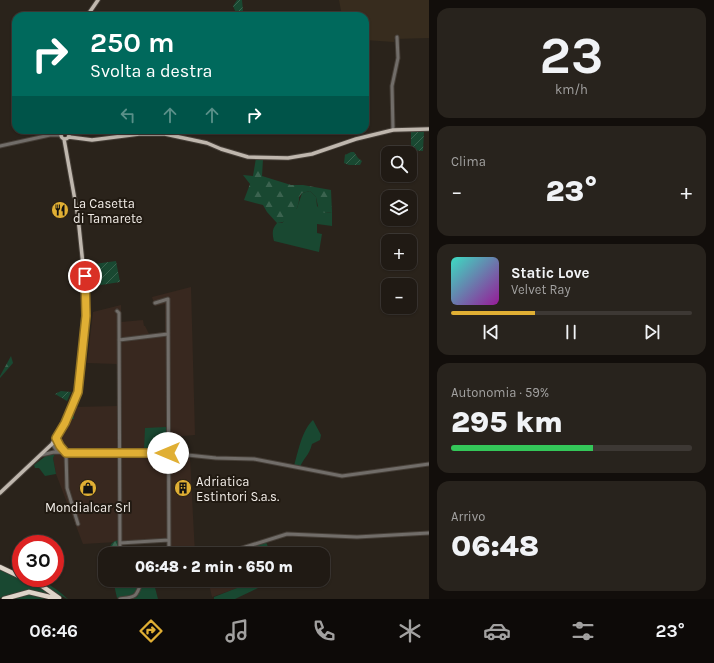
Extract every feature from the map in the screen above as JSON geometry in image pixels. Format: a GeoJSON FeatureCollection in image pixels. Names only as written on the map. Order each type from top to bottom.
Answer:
{"type":"FeatureCollection","features":[{"type":"Feature","properties":{"kind":"highway"},"geometry":{"type":"LineString","coordinates":[[0,567],[12,572]]}},
{"type":"Feature","properties":{"kind":"highway"},"geometry":{"type":"LineString","coordinates":[[42,587],[59,599]]}},
{"type":"Feature","properties":{"kind":"highway"},"geometry":{"type":"LineString","coordinates":[[4,599],[32,592],[59,599]]}},
{"type":"Feature","properties":{"kind":"main road"},"geometry":{"type":"LineString","coordinates":[[90,12],[98,0]]}},
{"type":"Feature","properties":{"kind":"main road"},"geometry":{"type":"LineString","coordinates":[[64,139],[69,136],[92,140],[139,134],[165,134],[207,143],[248,157],[288,158],[312,154],[356,139],[393,130],[429,129]]}},
{"type":"Feature","properties":{"kind":"main road"},"geometry":{"type":"LineString","coordinates":[[0,493],[52,444],[65,423],[78,392],[87,303],[78,217],[64,139],[61,135]]}},
{"type":"Feature","properties":{"kind":"street"},"geometry":{"type":"LineString","coordinates":[[393,130],[392,86],[398,58],[397,37]]}},
{"type":"Feature","properties":{"kind":"street"},"geometry":{"type":"LineString","coordinates":[[0,146],[50,135],[61,135]]}},
{"type":"Feature","properties":{"kind":"street"},"geometry":{"type":"LineString","coordinates":[[155,303],[168,299],[169,547]]}},
{"type":"Feature","properties":{"kind":"street"},"geometry":{"type":"LineString","coordinates":[[117,311],[119,313],[120,547]]}},
{"type":"Feature","properties":{"kind":"street"},"geometry":{"type":"LineString","coordinates":[[119,340],[168,334]]}},
{"type":"Feature","properties":{"kind":"street"},"geometry":{"type":"LineString","coordinates":[[56,438],[66,453],[67,488],[78,524]]}},
{"type":"Feature","properties":{"kind":"street"},"geometry":{"type":"LineString","coordinates":[[52,444],[60,446]]}},
{"type":"Feature","properties":{"kind":"street"},"geometry":{"type":"LineString","coordinates":[[52,444],[58,452]]}},
{"type":"Feature","properties":{"kind":"street"},"geometry":{"type":"LineString","coordinates":[[41,455],[58,452],[120,452],[168,453],[216,458],[254,459],[342,476],[429,464]]}},
{"type":"Feature","properties":{"kind":"street"},"geometry":{"type":"LineString","coordinates":[[249,547],[287,534],[357,537],[429,533]]}},
{"type":"Feature","properties":{"kind":"street"},"geometry":{"type":"LineString","coordinates":[[120,543],[169,540]]}},
{"type":"Feature","properties":{"kind":"street"},"geometry":{"type":"LineString","coordinates":[[120,599],[135,596],[139,592],[140,587]]}},
{"type":"Feature","properties":{"kind":"shaded area"},"geometry":{"type":"Polygon","coordinates":[[[339,0],[429,0],[429,38],[394,39],[394,42],[369,40],[369,12],[341,12],[339,0]]]}},
{"type":"Feature","properties":{"kind":"shaded area"},"geometry":{"type":"Polygon","coordinates":[[[191,287],[195,435],[170,437],[171,455],[190,458],[195,547],[168,547],[167,539],[83,544],[56,474],[53,458],[55,454],[64,455],[67,451],[59,442],[58,437],[75,407],[117,406],[117,364],[87,363],[93,312],[121,305],[121,322],[143,320],[144,326],[149,334],[165,332],[165,304],[155,306],[152,297],[191,287]]]}},
{"type":"Feature","properties":{"kind":"shaded area"},"geometry":{"type":"Polygon","coordinates":[[[210,587],[238,588],[212,597],[210,587]]]}},
{"type":"Feature","properties":{"kind":"green space"},"geometry":{"type":"Polygon","coordinates":[[[237,0],[242,0],[243,11],[236,12],[233,6],[237,0]]]}},
{"type":"Feature","properties":{"kind":"green space"},"geometry":{"type":"Polygon","coordinates":[[[411,130],[424,131],[423,151],[417,150],[417,146],[411,146],[411,130]]]}},
{"type":"Feature","properties":{"kind":"green space"},"geometry":{"type":"Polygon","coordinates":[[[354,152],[362,161],[360,165],[349,165],[344,163],[345,155],[354,152]]]}},
{"type":"Feature","properties":{"kind":"green space"},"geometry":{"type":"Polygon","coordinates":[[[256,158],[263,159],[262,176],[291,185],[303,185],[331,190],[332,212],[325,213],[319,211],[316,197],[310,191],[302,193],[299,197],[296,210],[286,221],[277,223],[263,205],[244,200],[250,184],[243,175],[253,176],[256,158]]]}},
{"type":"Feature","properties":{"kind":"green space"},"geometry":{"type":"Polygon","coordinates":[[[310,191],[316,197],[317,206],[325,213],[332,212],[332,226],[317,224],[317,233],[322,234],[319,252],[274,241],[273,236],[273,229],[277,223],[282,223],[297,208],[302,193],[310,191]]]}},
{"type":"Feature","properties":{"kind":"green space"},"geometry":{"type":"Polygon","coordinates":[[[116,261],[120,282],[88,287],[87,265],[116,261]]]}},
{"type":"Feature","properties":{"kind":"green space"},"geometry":{"type":"Polygon","coordinates":[[[11,356],[13,363],[0,378],[0,376],[11,356]]]}},
{"type":"Feature","properties":{"kind":"green space"},"geometry":{"type":"Polygon","coordinates":[[[61,391],[71,392],[67,401],[55,394],[61,391]]]}},
{"type":"Feature","properties":{"kind":"green space"},"geometry":{"type":"Polygon","coordinates":[[[73,410],[74,419],[71,419],[59,442],[58,437],[73,410]]]}},
{"type":"Feature","properties":{"kind":"green space"},"geometry":{"type":"Polygon","coordinates":[[[313,420],[321,435],[320,440],[312,444],[300,467],[294,466],[303,435],[313,420]]]}},
{"type":"Feature","properties":{"kind":"green space"},"geometry":{"type":"Polygon","coordinates":[[[166,427],[167,450],[144,450],[145,428],[166,427]]]}},
{"type":"Feature","properties":{"kind":"green space"},"geometry":{"type":"Polygon","coordinates":[[[55,454],[53,458],[56,474],[45,476],[39,468],[35,468],[34,465],[47,455],[55,454]]]}},
{"type":"Feature","properties":{"kind":"green space"},"geometry":{"type":"Polygon","coordinates":[[[119,540],[120,547],[110,547],[114,542],[119,540]]]}},
{"type":"Feature","properties":{"kind":"green space"},"geometry":{"type":"Polygon","coordinates":[[[266,542],[268,547],[250,547],[266,542]]]}},
{"type":"Feature","properties":{"kind":"green space"},"geometry":{"type":"Polygon","coordinates":[[[0,569],[12,574],[12,587],[40,587],[49,594],[25,591],[0,598],[0,569]]]}},
{"type":"Feature","properties":{"kind":"green space"},"geometry":{"type":"Polygon","coordinates":[[[46,587],[53,587],[68,599],[46,587]]]}},
{"type":"Feature","properties":{"kind":"green space"},"geometry":{"type":"Polygon","coordinates":[[[115,587],[140,587],[134,596],[117,598],[115,587]]]}},
{"type":"Feature","properties":{"kind":"green space"},"geometry":{"type":"Polygon","coordinates":[[[141,587],[155,587],[158,599],[129,599],[137,597],[141,587]]]}},
{"type":"Feature","properties":{"kind":"green space"},"geometry":{"type":"Polygon","coordinates":[[[261,587],[235,599],[214,599],[214,597],[237,588],[261,587]]]}},
{"type":"Feature","properties":{"kind":"green space"},"geometry":{"type":"Polygon","coordinates":[[[30,594],[51,599],[8,599],[30,594]]]}},
{"type":"Feature","properties":{"kind":"place","name":"La Casetta di Tamarete"},"geometry":{"type":"Point","coordinates":[60,210]}},
{"type":"Feature","properties":{"kind":"place","name":"Mondialcar Srl"},"geometry":{"type":"Point","coordinates":[88,488]}},
{"type":"Feature","properties":{"kind":"place","name":"Adriatica Estintori S.a.s."},"geometry":{"type":"Point","coordinates":[183,488]}},
{"type":"Feature","properties":{"kind":"route"},"geometry":{"type":"LineString","coordinates":[[85,276],[87,303],[78,392],[65,423],[56,438],[66,453],[168,453]]}}]}
